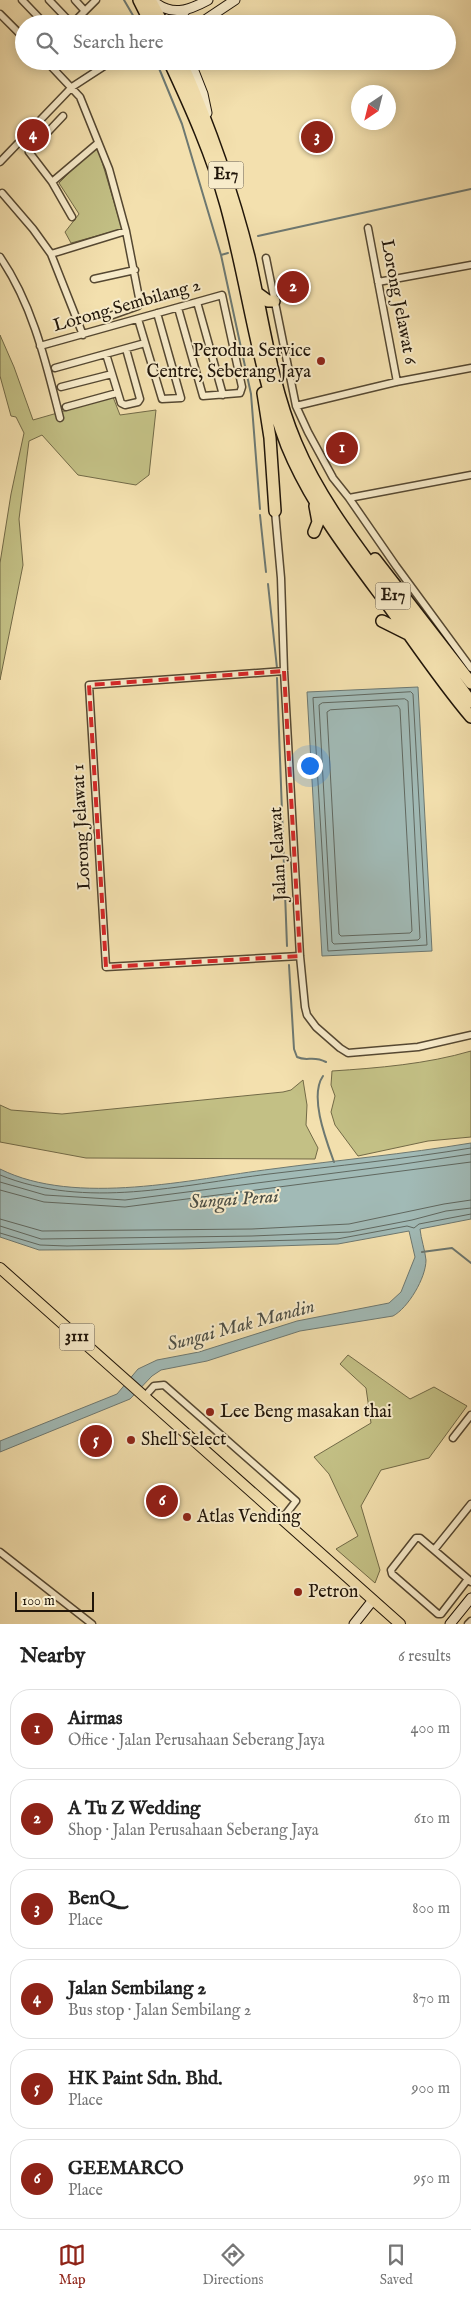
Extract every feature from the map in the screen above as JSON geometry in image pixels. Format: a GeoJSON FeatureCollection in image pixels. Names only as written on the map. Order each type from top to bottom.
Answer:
{"type":"FeatureCollection","features":[{"type":"Feature","properties":{"kind":"highway"},"geometry":{"type":"LineString","coordinates":[[146,1],[149,15]]}},
{"type":"Feature","properties":{"kind":"highway"},"geometry":{"type":"LineString","coordinates":[[146,1],[156,15]]}},
{"type":"Feature","properties":{"kind":"highway","name":"E17"},"geometry":{"type":"LineString","coordinates":[[173,70],[198,127],[226,206],[257,347],[272,402],[287,446],[353,558],[471,717]]}},
{"type":"Feature","properties":{"kind":"highway","name":"E17"},"geometry":{"type":"LineString","coordinates":[[185,70],[210,128],[236,208],[285,415],[314,490],[471,702]]}},
{"type":"Feature","properties":{"kind":"highway"},"geometry":{"type":"LineString","coordinates":[[257,292],[268,301],[274,301]]}},
{"type":"Feature","properties":{"kind":"highway"},"geometry":{"type":"LineString","coordinates":[[257,347],[270,438],[275,510]]}},
{"type":"Feature","properties":{"kind":"highway"},"geometry":{"type":"LineString","coordinates":[[314,490],[318,522],[314,532]]}},
{"type":"Feature","properties":{"kind":"highway"},"geometry":{"type":"LineString","coordinates":[[314,490],[391,580],[471,683]]}},
{"type":"Feature","properties":{"kind":"highway"},"geometry":{"type":"LineString","coordinates":[[382,621],[409,634]]}},
{"type":"Feature","properties":{"kind":"main road"},"geometry":{"type":"LineString","coordinates":[[182,15],[185,11],[208,0]]}},
{"type":"Feature","properties":{"kind":"main road"},"geometry":{"type":"LineString","coordinates":[[213,15],[236,0]]}},
{"type":"Feature","properties":{"kind":"main road"},"geometry":{"type":"LineString","coordinates":[[146,1],[164,9],[185,11]]}},
{"type":"Feature","properties":{"kind":"main road"},"geometry":{"type":"LineString","coordinates":[[194,70],[203,94],[210,128]]}},
{"type":"Feature","properties":{"kind":"main road","name":"3111"},"geometry":{"type":"LineString","coordinates":[[0,1268],[400,1624]]}},
{"type":"Feature","properties":{"kind":"main road"},"geometry":{"type":"LineString","coordinates":[[450,1624],[471,1598]]}},
{"type":"Feature","properties":{"kind":"main road"},"geometry":{"type":"LineString","coordinates":[[354,1624],[373,1600]]}},
{"type":"Feature","properties":{"kind":"street"},"geometry":{"type":"LineString","coordinates":[[22,0],[36,15]]}},
{"type":"Feature","properties":{"kind":"street"},"geometry":{"type":"LineString","coordinates":[[49,0],[63,15]]}},
{"type":"Feature","properties":{"kind":"street"},"geometry":{"type":"LineString","coordinates":[[75,0],[85,11]]}},
{"type":"Feature","properties":{"kind":"street"},"geometry":{"type":"LineString","coordinates":[[81,15],[96,0]]}},
{"type":"Feature","properties":{"kind":"street"},"geometry":{"type":"LineString","coordinates":[[146,1],[146,15]]}},
{"type":"Feature","properties":{"kind":"street"},"geometry":{"type":"LineString","coordinates":[[0,14],[15,29]]}},
{"type":"Feature","properties":{"kind":"street"},"geometry":{"type":"LineString","coordinates":[[55,70],[72,87],[84,106],[109,169],[135,270],[139,304],[110,316]]}},
{"type":"Feature","properties":{"kind":"street"},"geometry":{"type":"LineString","coordinates":[[0,162],[72,87],[98,70]]}},
{"type":"Feature","properties":{"kind":"street"},"geometry":{"type":"LineString","coordinates":[[63,116],[29,150],[52,182],[72,217]]}},
{"type":"Feature","properties":{"kind":"street"},"geometry":{"type":"LineString","coordinates":[[52,182],[98,143]]}},
{"type":"Feature","properties":{"kind":"street"},"geometry":{"type":"LineString","coordinates":[[2,192],[51,254],[83,334]]}},
{"type":"Feature","properties":{"kind":"street","name":"Lorong Jelawat 6"},"geometry":{"type":"LineString","coordinates":[[368,228],[397,382]]}},
{"type":"Feature","properties":{"kind":"street"},"geometry":{"type":"LineString","coordinates":[[51,254],[126,230]]}},
{"type":"Feature","properties":{"kind":"street"},"geometry":{"type":"LineString","coordinates":[[0,257],[21,292],[40,346],[60,418]]}},
{"type":"Feature","properties":{"kind":"street"},"geometry":{"type":"LineString","coordinates":[[266,258],[296,406],[333,478],[471,668]]}},
{"type":"Feature","properties":{"kind":"street"},"geometry":{"type":"LineString","coordinates":[[378,282],[471,265]]}},
{"type":"Feature","properties":{"kind":"street"},"geometry":{"type":"LineString","coordinates":[[94,279],[135,270]]}},
{"type":"Feature","properties":{"kind":"street","name":"Lorong Sembilang 2"},"geometry":{"type":"LineString","coordinates":[[40,346],[222,295],[242,390],[240,393],[223,395]]}},
{"type":"Feature","properties":{"kind":"street"},"geometry":{"type":"LineString","coordinates":[[178,308],[203,396],[223,395],[197,302]]}},
{"type":"Feature","properties":{"kind":"street"},"geometry":{"type":"LineString","coordinates":[[138,319],[162,399],[181,398],[157,314]]}},
{"type":"Feature","properties":{"kind":"street"},"geometry":{"type":"LineString","coordinates":[[55,368],[145,344]]}},
{"type":"Feature","properties":{"kind":"street"},"geometry":{"type":"LineString","coordinates":[[106,354],[121,403],[125,405],[138,402],[140,399],[126,349]]}},
{"type":"Feature","properties":{"kind":"street"},"geometry":{"type":"LineString","coordinates":[[296,406],[397,382],[471,368]]}},
{"type":"Feature","properties":{"kind":"street"},"geometry":{"type":"LineString","coordinates":[[61,387],[112,374]]}},
{"type":"Feature","properties":{"kind":"street"},"geometry":{"type":"LineString","coordinates":[[66,407],[118,393]]}},
{"type":"Feature","properties":{"kind":"street"},"geometry":{"type":"LineString","coordinates":[[349,498],[471,475]]}},
{"type":"Feature","properties":{"kind":"street","name":"Jalan Jelawat"},"geometry":{"type":"LineString","coordinates":[[275,510],[281,578],[284,671],[300,956],[308,1015],[316,1027],[345,1051],[353,1053],[418,1047],[471,1035]]}},
{"type":"Feature","properties":{"kind":"street","name":"Lorong Jelawat 1"},"geometry":{"type":"LineString","coordinates":[[284,671],[89,685],[89,694],[106,967],[300,956]]}},
{"type":"Feature","properties":{"kind":"street"},"geometry":{"type":"LineString","coordinates":[[141,1393],[154,1386],[164,1385],[296,1500],[282,1519]]}},
{"type":"Feature","properties":{"kind":"street"},"geometry":{"type":"LineString","coordinates":[[452,1438],[471,1415]]}},
{"type":"Feature","properties":{"kind":"street"},"geometry":{"type":"LineString","coordinates":[[434,1550],[471,1504]]}},
{"type":"Feature","properties":{"kind":"street"},"geometry":{"type":"LineString","coordinates":[[416,1538],[420,1538],[434,1550],[469,1580],[442,1614],[438,1614],[392,1574],[391,1570],[416,1538]]}},
{"type":"Feature","properties":{"kind":"street"},"geometry":{"type":"LineString","coordinates":[[0,1552],[92,1624]]}},
{"type":"Feature","properties":{"kind":"street"},"geometry":{"type":"LineString","coordinates":[[468,1624],[471,1620]]}},
{"type":"Feature","properties":{"kind":"highlighted area"},"geometry":{"type":"Polygon","coordinates":[[[284,671],[300,956],[106,967],[89,685],[284,671]]]}},
{"type":"Feature","properties":{"kind":"shaded area"},"geometry":{"type":"Polygon","coordinates":[[[97,145],[122,229],[71,243],[65,232],[79,214],[59,183],[97,145]]]}},
{"type":"Feature","properties":{"kind":"shaded area"},"geometry":{"type":"Polygon","coordinates":[[[0,335],[33,420],[113,397],[120,415],[156,410],[149,475],[136,485],[78,475],[42,435],[29,441],[19,519],[23,565],[0,680],[0,563],[11,494],[24,433],[16,417],[11,416],[0,376],[0,335]]]}},
{"type":"Feature","properties":{"kind":"shaded area"},"geometry":{"type":"Polygon","coordinates":[[[471,1051],[471,1137],[428,1141],[358,1156],[335,1125],[331,1112],[335,1096],[331,1085],[332,1071],[420,1062],[471,1051]]]}},
{"type":"Feature","properties":{"kind":"shaded area"},"geometry":{"type":"Polygon","coordinates":[[[303,1080],[307,1105],[306,1125],[318,1148],[315,1159],[86,1158],[0,1142],[0,1105],[11,1110],[62,1114],[283,1092],[291,1090],[303,1080]]]}},
{"type":"Feature","properties":{"kind":"shaded area"},"geometry":{"type":"Polygon","coordinates":[[[348,1355],[410,1399],[434,1387],[467,1406],[429,1458],[381,1470],[361,1506],[380,1570],[375,1583],[336,1549],[358,1536],[329,1474],[314,1457],[371,1423],[366,1388],[340,1364],[348,1355]]]}},
{"type":"Feature","properties":{"kind":"water"},"geometry":{"type":"Polygon","coordinates":[[[418,687],[432,951],[322,956],[307,692],[418,687]]]}},
{"type":"Feature","properties":{"kind":"water","name":"Sungai Perai"},"geometry":{"type":"Polygon","coordinates":[[[471,1143],[471,1219],[420,1229],[426,1260],[423,1275],[410,1300],[393,1316],[300,1331],[207,1361],[161,1370],[152,1376],[130,1399],[0,1452],[0,1441],[117,1394],[138,1369],[157,1360],[199,1352],[297,1321],[389,1303],[401,1292],[415,1257],[409,1231],[338,1244],[184,1249],[39,1250],[0,1237],[0,1169],[30,1180],[63,1186],[98,1188],[134,1187],[471,1143]]]}},
{"type":"Feature","properties":{"kind":"waterway"},"geometry":{"type":"LineString","coordinates":[[124,0],[133,15]]}},
{"type":"Feature","properties":{"kind":"waterway"},"geometry":{"type":"LineString","coordinates":[[160,70],[182,124],[221,255],[251,394],[260,509]]}},
{"type":"Feature","properties":{"kind":"waterway"},"geometry":{"type":"LineString","coordinates":[[258,236],[471,189]]}},
{"type":"Feature","properties":{"kind":"waterway"},"geometry":{"type":"LineString","coordinates":[[221,255],[228,253]]}},
{"type":"Feature","properties":{"kind":"waterway"},"geometry":{"type":"LineString","coordinates":[[260,515],[266,572]]}},
{"type":"Feature","properties":{"kind":"waterway"},"geometry":{"type":"LineString","coordinates":[[268,584],[277,668]]}},
{"type":"Feature","properties":{"kind":"waterway"},"geometry":{"type":"LineString","coordinates":[[277,678],[287,946]]}},
{"type":"Feature","properties":{"kind":"waterway"},"geometry":{"type":"LineString","coordinates":[[289,965],[294,1049],[297,1057],[326,1062]]}},
{"type":"Feature","properties":{"kind":"waterway"},"geometry":{"type":"LineString","coordinates":[[323,1076],[319,1085],[318,1106],[323,1130],[334,1162]]}},
{"type":"Feature","properties":{"kind":"waterway"},"geometry":{"type":"LineString","coordinates":[[422,1252],[452,1248],[471,1263]]}},
{"type":"Feature","properties":{"kind":"place","name":"Jalan Sembilang 2"},"geometry":{"type":"Point","coordinates":[33,135]}},
{"type":"Feature","properties":{"kind":"place","name":"BenQ"},"geometry":{"type":"Point","coordinates":[317,137]}},
{"type":"Feature","properties":{"kind":"place","name":"A Tu Z Wedding"},"geometry":{"type":"Point","coordinates":[293,287]}},
{"type":"Feature","properties":{"kind":"place","name":"Perodua Service Centre, Seberang Jaya"},"geometry":{"type":"Point","coordinates":[321,361]}},
{"type":"Feature","properties":{"kind":"place","name":"Airmas"},"geometry":{"type":"Point","coordinates":[342,448]}},
{"type":"Feature","properties":{"kind":"place","name":"Lee Beng masakan thai"},"geometry":{"type":"Point","coordinates":[210,1412]}},
{"type":"Feature","properties":{"kind":"place","name":"Shell Select"},"geometry":{"type":"Point","coordinates":[131,1440]}},
{"type":"Feature","properties":{"kind":"place","name":"HK Paint Sdn. Bhd."},"geometry":{"type":"Point","coordinates":[96,1441]}},
{"type":"Feature","properties":{"kind":"place","name":"GEEMARCO"},"geometry":{"type":"Point","coordinates":[162,1501]}},
{"type":"Feature","properties":{"kind":"place","name":"Atlas Vending"},"geometry":{"type":"Point","coordinates":[187,1517]}},
{"type":"Feature","properties":{"kind":"place","name":"Petron"},"geometry":{"type":"Point","coordinates":[298,1592]}},
{"type":"Feature","properties":{"kind":"water label","name":"Sungai Mak Mandin"},"geometry":{"type":"Point","coordinates":[241,1326]}}]}
